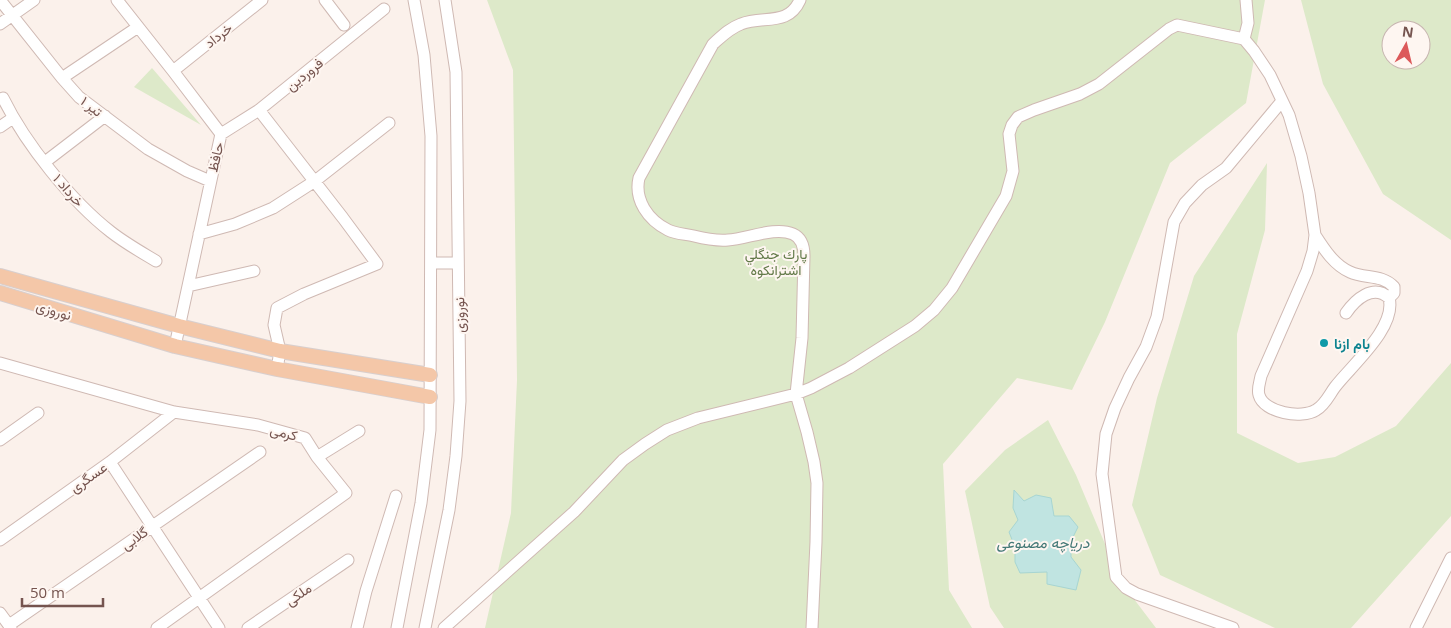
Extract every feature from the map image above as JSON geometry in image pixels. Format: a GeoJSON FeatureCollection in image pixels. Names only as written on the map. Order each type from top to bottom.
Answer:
{"type":"FeatureCollection","features":[{"type":"Feature","properties":{"kind":"main road","name":"نوروزی"},"geometry":{"type":"LineString","coordinates":[[0,276],[179,326],[280,351],[430,375]]}},
{"type":"Feature","properties":{"kind":"main road","name":"نوروزی"},"geometry":{"type":"LineString","coordinates":[[0,293],[175,346],[278,369],[430,397]]}},
{"type":"Feature","properties":{"kind":"street","name":"تیر ۱"},"geometry":{"type":"LineString","coordinates":[[0,0],[79,97],[148,149],[187,171],[210,181]]}},
{"type":"Feature","properties":{"kind":"street"},"geometry":{"type":"LineString","coordinates":[[0,24],[34,0]]}},
{"type":"Feature","properties":{"kind":"street","name":"حافظ"},"geometry":{"type":"LineString","coordinates":[[118,0],[174,70],[220,134],[175,346]]}},
{"type":"Feature","properties":{"kind":"street","name":"خرداد"},"geometry":{"type":"LineString","coordinates":[[174,70],[262,0]]}},
{"type":"Feature","properties":{"kind":"street"},"geometry":{"type":"LineString","coordinates":[[325,0],[344,26]]}},
{"type":"Feature","properties":{"kind":"street","name":"نوروزی"},"geometry":{"type":"LineString","coordinates":[[397,628],[421,503],[430,430],[431,136],[424,55],[414,0]]}},
{"type":"Feature","properties":{"kind":"street","name":"نوروزی"},"geometry":{"type":"LineString","coordinates":[[425,628],[449,510],[456,456],[460,401],[456,72],[444,0]]}},
{"type":"Feature","properties":{"kind":"street"},"geometry":{"type":"LineString","coordinates":[[800,0],[789,15],[779,19],[742,23],[730,29],[713,44],[639,178],[637,187],[639,198],[644,208],[654,221],[670,231],[714,240],[730,240],[778,231],[794,234],[804,246],[802,338],[796,394],[810,442],[816,483],[816,542],[812,628]]}},
{"type":"Feature","properties":{"kind":"street"},"geometry":{"type":"LineString","coordinates":[[1244,39],[1248,23],[1246,0]]}},
{"type":"Feature","properties":{"kind":"street","name":"فروردین"},"geometry":{"type":"LineString","coordinates":[[220,134],[259,110],[384,9]]}},
{"type":"Feature","properties":{"kind":"street"},"geometry":{"type":"LineString","coordinates":[[444,628],[574,512],[623,460],[645,444],[667,430],[698,418],[796,394],[811,388],[849,368],[915,326],[934,310],[952,288],[1006,196],[1013,171],[1009,134],[1012,125],[1018,118],[1034,110],[1080,94],[1099,84],[1177,25],[1244,39],[1254,50],[1270,75],[1289,115],[1302,156],[1314,235],[1313,251],[1261,376],[1258,388],[1259,396],[1263,403],[1286,414],[1306,415],[1315,411],[1324,403],[1334,388],[1373,342],[1385,324],[1390,312],[1389,298],[1379,292],[1362,296],[1353,303],[1346,314]]}},
{"type":"Feature","properties":{"kind":"street"},"geometry":{"type":"LineString","coordinates":[[62,78],[138,26]]}},
{"type":"Feature","properties":{"kind":"street","name":"خرداد ۱"},"geometry":{"type":"LineString","coordinates":[[3,98],[13,118],[79,204],[112,232],[156,261]]}},
{"type":"Feature","properties":{"kind":"street"},"geometry":{"type":"LineString","coordinates":[[1233,628],[1137,594],[1126,588],[1116,577],[1102,474],[1106,434],[1115,408],[1146,347],[1157,317],[1174,222],[1185,203],[1202,185],[1226,168],[1282,101]]}},
{"type":"Feature","properties":{"kind":"street"},"geometry":{"type":"LineString","coordinates":[[259,110],[377,264],[304,294],[277,308],[274,325],[280,351],[278,369]]}},
{"type":"Feature","properties":{"kind":"street"},"geometry":{"type":"LineString","coordinates":[[46,162],[105,116]]}},
{"type":"Feature","properties":{"kind":"street"},"geometry":{"type":"LineString","coordinates":[[0,127],[13,118]]}},
{"type":"Feature","properties":{"kind":"street"},"geometry":{"type":"LineString","coordinates":[[199,234],[235,224],[272,208],[315,181],[389,123]]}},
{"type":"Feature","properties":{"kind":"street"},"geometry":{"type":"LineString","coordinates":[[1314,235],[1326,253],[1350,273],[1379,278],[1389,282],[1394,287],[1394,293],[1389,298]]}},
{"type":"Feature","properties":{"kind":"street"},"geometry":{"type":"LineString","coordinates":[[431,263],[458,263]]}},
{"type":"Feature","properties":{"kind":"street"},"geometry":{"type":"LineString","coordinates":[[188,286],[254,271]]}},
{"type":"Feature","properties":{"kind":"street","name":"کرمی"},"geometry":{"type":"LineString","coordinates":[[0,363],[174,412],[258,425],[305,438],[317,457],[346,493],[157,628]]}},
{"type":"Feature","properties":{"kind":"street","name":"عسگری"},"geometry":{"type":"LineString","coordinates":[[0,540],[110,462],[174,412]]}},
{"type":"Feature","properties":{"kind":"street"},"geometry":{"type":"LineString","coordinates":[[0,440],[38,413]]}},
{"type":"Feature","properties":{"kind":"street"},"geometry":{"type":"LineString","coordinates":[[317,457],[359,431]]}},
{"type":"Feature","properties":{"kind":"street","name":"گلابی"},"geometry":{"type":"LineString","coordinates":[[10,626],[260,452]]}},
{"type":"Feature","properties":{"kind":"street"},"geometry":{"type":"LineString","coordinates":[[110,462],[219,628]]}},
{"type":"Feature","properties":{"kind":"street"},"geometry":{"type":"LineString","coordinates":[[357,628],[366,591],[396,496]]}},
{"type":"Feature","properties":{"kind":"street"},"geometry":{"type":"LineString","coordinates":[[1416,628],[1451,558]]}},
{"type":"Feature","properties":{"kind":"street","name":"ملکی"},"geometry":{"type":"LineString","coordinates":[[248,628],[348,560]]}},
{"type":"Feature","properties":{"kind":"street"},"geometry":{"type":"LineString","coordinates":[[0,612],[10,626]]}},
{"type":"Feature","properties":{"kind":"green space","name":"پارك جنگلي اشترانكوه"},"geometry":{"type":"Polygon","coordinates":[[[487,0],[1265,0],[1246,103],[1170,163],[1105,322],[1072,390],[1017,378],[943,464],[949,590],[972,628],[485,628],[511,513],[517,380],[513,70],[487,0]]]}},
{"type":"Feature","properties":{"kind":"green space"},"geometry":{"type":"Polygon","coordinates":[[[1301,0],[1451,0],[1451,240],[1383,194],[1323,84],[1301,0]]]}},
{"type":"Feature","properties":{"kind":"green space"},"geometry":{"type":"Polygon","coordinates":[[[152,68],[201,125],[134,87],[152,68]]]}},
{"type":"Feature","properties":{"kind":"green space"},"geometry":{"type":"Polygon","coordinates":[[[1267,163],[1265,230],[1237,334],[1237,433],[1298,463],[1335,457],[1396,426],[1451,363],[1451,516],[1351,628],[1275,628],[1160,575],[1132,505],[1157,398],[1194,276],[1267,163]]]}},
{"type":"Feature","properties":{"kind":"green space"},"geometry":{"type":"Polygon","coordinates":[[[1048,420],[1076,475],[1121,582],[1156,628],[1004,628],[990,607],[965,491],[1005,450],[1048,420]]]}},
{"type":"Feature","properties":{"kind":"water","name":"دریاچه مصنوعی"},"geometry":{"type":"Polygon","coordinates":[[[1014,490],[1024,501],[1036,495],[1051,498],[1054,516],[1069,516],[1078,527],[1071,541],[1071,557],[1081,570],[1076,590],[1047,584],[1047,572],[1020,573],[1015,562],[1015,547],[1009,532],[1018,520],[1013,508],[1014,490]]]}},
{"type":"Feature","properties":{"kind":"place","name":"بام ازنا"},"geometry":{"type":"Point","coordinates":[1324,343]}}]}
